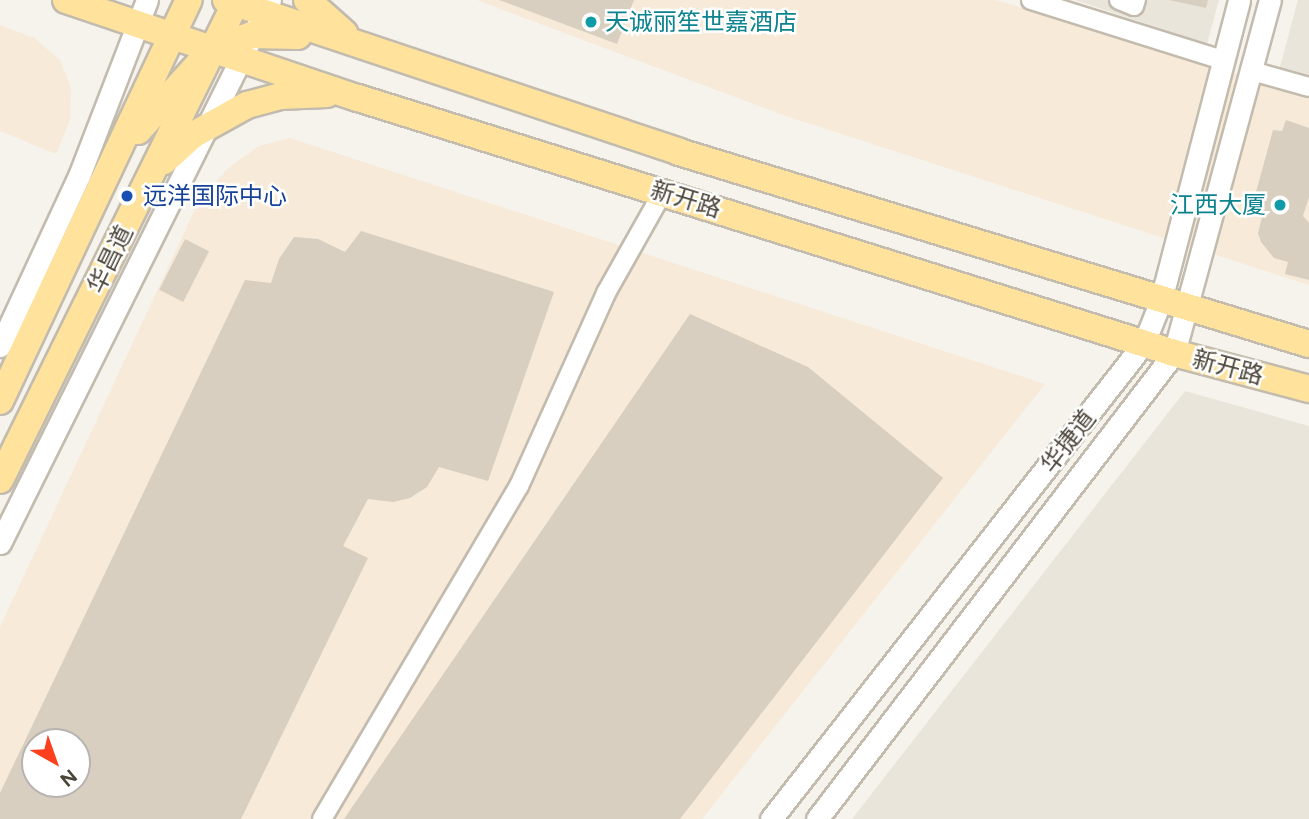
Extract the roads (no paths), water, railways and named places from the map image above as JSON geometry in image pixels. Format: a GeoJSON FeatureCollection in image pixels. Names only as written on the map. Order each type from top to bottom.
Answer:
{"type":"FeatureCollection","features":[{"type":"Feature","properties":{"kind":"main road","name":"华昌道"},"geometry":{"type":"LineString","coordinates":[[0,401],[189,0]]}},
{"type":"Feature","properties":{"kind":"main road"},"geometry":{"type":"LineString","coordinates":[[307,0],[333,25],[369,48]]}},
{"type":"Feature","properties":{"kind":"main road"},"geometry":{"type":"LineString","coordinates":[[69,1],[139,8]]}},
{"type":"Feature","properties":{"kind":"main road","name":"新开路"},"geometry":{"type":"LineString","coordinates":[[139,8],[172,35],[212,49],[249,16],[369,48],[679,152],[1309,344]]}},
{"type":"Feature","properties":{"kind":"main road","name":"华昌道"},"geometry":{"type":"LineString","coordinates":[[0,480],[212,49],[249,16]]}},
{"type":"Feature","properties":{"kind":"main road"},"geometry":{"type":"LineString","coordinates":[[249,16],[309,72],[358,98]]}},
{"type":"Feature","properties":{"kind":"main road"},"geometry":{"type":"LineString","coordinates":[[115,159],[212,49]]}},
{"type":"Feature","properties":{"kind":"main road"},"geometry":{"type":"LineString","coordinates":[[151,175],[205,127],[247,105],[280,96],[358,98]]}},
{"type":"Feature","properties":{"kind":"main road","name":"新开路"},"geometry":{"type":"LineString","coordinates":[[358,98],[1144,344],[1309,390]]}},
{"type":"Feature","properties":{"kind":"street"},"geometry":{"type":"LineString","coordinates":[[1031,0],[1223,61]]}},
{"type":"Feature","properties":{"kind":"street"},"geometry":{"type":"LineString","coordinates":[[1119,0],[1134,6],[1136,0]]}},
{"type":"Feature","properties":{"kind":"street","name":"华捷道"},"geometry":{"type":"LineString","coordinates":[[771,819],[1144,344],[1161,300],[1239,0]]}},
{"type":"Feature","properties":{"kind":"street","name":"华捷道"},"geometry":{"type":"LineString","coordinates":[[817,819],[1174,353],[1270,0]]}},
{"type":"Feature","properties":{"kind":"street"},"geometry":{"type":"LineString","coordinates":[[0,346],[79,176],[139,8]]}},
{"type":"Feature","properties":{"kind":"street"},"geometry":{"type":"LineString","coordinates":[[0,543],[205,127],[249,16]]}},
{"type":"Feature","properties":{"kind":"street"},"geometry":{"type":"LineString","coordinates":[[1252,71],[1309,87]]}},
{"type":"Feature","properties":{"kind":"street"},"geometry":{"type":"LineString","coordinates":[[322,819],[519,486],[606,293],[663,192]]}},
{"type":"Feature","properties":{"kind":"place","name":"天诚丽笙世嘉酒店"},"geometry":{"type":"Point","coordinates":[591,22]}},
{"type":"Feature","properties":{"kind":"place","name":"远洋国际中心"},"geometry":{"type":"Point","coordinates":[127,196]}},
{"type":"Feature","properties":{"kind":"place","name":"江西大厦"},"geometry":{"type":"Point","coordinates":[1280,205]}}]}
